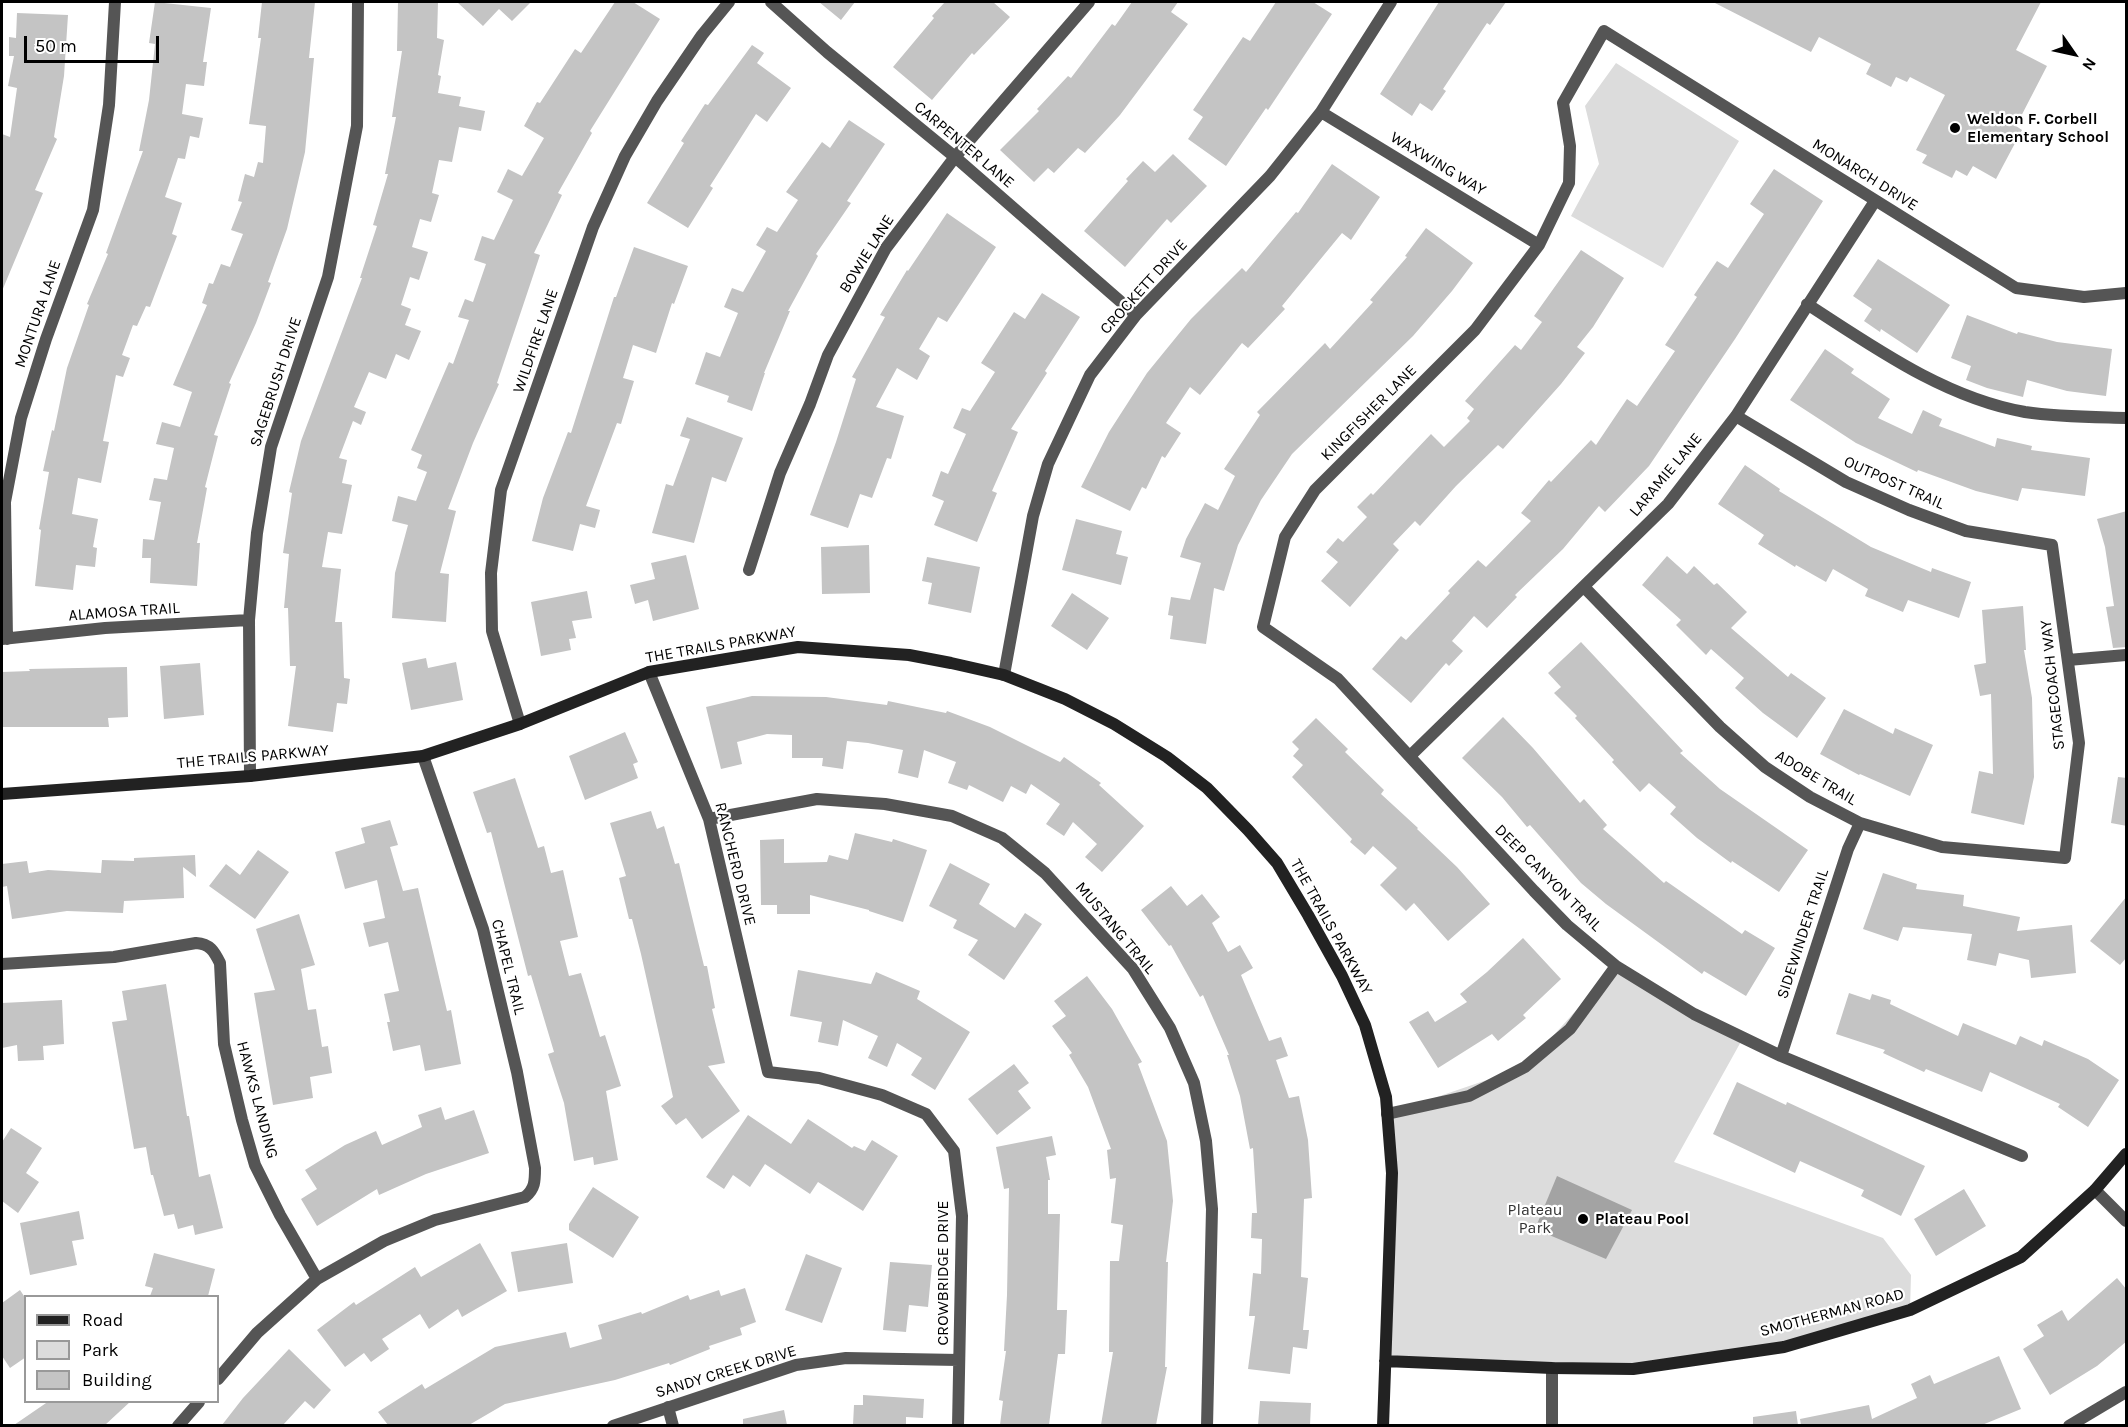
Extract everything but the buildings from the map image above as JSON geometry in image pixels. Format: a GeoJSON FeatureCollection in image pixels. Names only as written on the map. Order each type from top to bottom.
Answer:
{"type":"FeatureCollection","features":[{"type":"Feature","properties":{"kind":"street","name":"MONTURA LANE"},"geometry":{"type":"LineString","coordinates":[[4,639],[5,502],[21,418],[46,339],[93,210],[110,105],[115,2]]}},
{"type":"Feature","properties":{"kind":"street","name":"SAGEBRUSH DRIVE"},"geometry":{"type":"LineString","coordinates":[[250,776],[249,620],[257,533],[271,447],[328,277],[357,126],[358,2]]}},
{"type":"Feature","properties":{"kind":"street","name":"WILDFIRE LANE"},"geometry":{"type":"LineString","coordinates":[[520,724],[492,631],[491,573],[501,490],[593,227],[625,156],[657,101],[702,34],[729,2]]}},
{"type":"Feature","properties":{"kind":"street","name":"CARPENTER LANE"},"geometry":{"type":"LineString","coordinates":[[771,2],[827,52],[955,157],[1136,315]]}},
{"type":"Feature","properties":{"kind":"street","name":"BOWIE LANE"},"geometry":{"type":"LineString","coordinates":[[749,570],[780,473],[828,355],[860,292],[886,248],[955,157],[1089,2]]}},
{"type":"Feature","properties":{"kind":"street","name":"CROCKETT DRIVE"},"geometry":{"type":"LineString","coordinates":[[1004,675],[1033,516],[1048,464],[1090,375],[1136,315],[1270,176],[1321,112],[1391,2]]}},
{"type":"Feature","properties":{"kind":"street","name":"MONARCH DRIVE"},"geometry":{"type":"LineString","coordinates":[[1604,30],[2016,288],[2084,297],[2127,293]]}},
{"type":"Feature","properties":{"kind":"street","name":"KINGFISHER LANE"},"geometry":{"type":"LineString","coordinates":[[1263,627],[1285,537],[1315,490],[1475,330],[1539,245],[1569,183],[1570,146],[1563,103],[1604,30]]}},
{"type":"Feature","properties":{"kind":"street","name":"WAXWING WAY"},"geometry":{"type":"LineString","coordinates":[[1321,112],[1539,245]]}},
{"type":"Feature","properties":{"kind":"street","name":"LARAMIE LANE"},"geometry":{"type":"LineString","coordinates":[[1410,756],[1668,504],[1736,416],[1875,201]]}},
{"type":"Feature","properties":{"kind":"street"},"geometry":{"type":"LineString","coordinates":[[1807,304],[1866,342],[1944,386],[2024,411],[2068,417],[2127,418]]}},
{"type":"Feature","properties":{"kind":"street","name":"OUTPOST TRAIL"},"geometry":{"type":"LineString","coordinates":[[1736,416],[1846,482],[1909,510],[1966,531],[2052,545]]}},
{"type":"Feature","properties":{"kind":"street","name":"STAGECOACH WAY"},"geometry":{"type":"LineString","coordinates":[[2052,545],[2079,743],[2065,858]]}},
{"type":"Feature","properties":{"kind":"street","name":"ADOBE TRAIL"},"geometry":{"type":"LineString","coordinates":[[1584,587],[1720,727],[1765,767],[1809,797],[1860,824],[1942,847],[2065,858]]}},
{"type":"Feature","properties":{"kind":"street","name":"ALAMOSA TRAIL"},"geometry":{"type":"LineString","coordinates":[[4,639],[105,628],[249,620]]}},
{"type":"Feature","properties":{"kind":"street","name":"DEEP CANYON TRAIL"},"geometry":{"type":"LineString","coordinates":[[1263,627],[1338,679],[1533,891],[1567,925],[1616,966],[1695,1014],[1781,1056],[2022,1156]]}},
{"type":"Feature","properties":{"kind":"street","name":"THE TRAILS PARKWAY"},"geometry":{"type":"LineString","coordinates":[[2,794],[250,776],[423,756],[520,724],[649,672],[798,647],[909,655],[1004,675],[1065,699],[1114,724],[1167,757],[1207,788],[1248,830],[1277,862],[1342,976],[1365,1025],[1386,1097],[1392,1173],[1383,1425]]}},
{"type":"Feature","properties":{"kind":"street"},"geometry":{"type":"LineString","coordinates":[[2068,660],[2127,655]]}},
{"type":"Feature","properties":{"kind":"street","name":"RANCHERD DRIVE"},"geometry":{"type":"LineString","coordinates":[[649,672],[709,819],[768,1072]]}},
{"type":"Feature","properties":{"kind":"street","name":"CHAPEL TRAIL"},"geometry":{"type":"LineString","coordinates":[[317,1279],[384,1241],[435,1220],[525,1197],[531,1192],[535,1183],[535,1168],[517,1072],[483,929],[423,756]]}},
{"type":"Feature","properties":{"kind":"street","name":"MUSTANG TRAIL"},"geometry":{"type":"LineString","coordinates":[[709,819],[817,799],[885,804],[952,816],[1002,838],[1045,873],[1133,969],[1170,1028],[1194,1083],[1206,1141],[1212,1209],[1207,1425]]}},
{"type":"Feature","properties":{"kind":"street","name":"SIDEWINDER TRAIL"},"geometry":{"type":"LineString","coordinates":[[1781,1056],[1848,849],[1860,824]]}},
{"type":"Feature","properties":{"kind":"street","name":"HAWKS LANDING"},"geometry":{"type":"LineString","coordinates":[[2,964],[114,957],[196,943],[206,944],[214,951],[220,963],[224,1044],[255,1165],[280,1215],[317,1279]]}},
{"type":"Feature","properties":{"kind":"street"},"geometry":{"type":"LineString","coordinates":[[1387,1114],[1469,1096],[1525,1067],[1570,1029],[1616,966]]}},
{"type":"Feature","properties":{"kind":"street","name":"CROWBRIDGE DRIVE"},"geometry":{"type":"LineString","coordinates":[[768,1072],[819,1078],[882,1095],[926,1114],[954,1151],[962,1216],[958,1425]]}},
{"type":"Feature","properties":{"kind":"street","name":"SMOTHERMAN ROAD"},"geometry":{"type":"LineString","coordinates":[[1385,1361],[1633,1369],[1784,1347],[1910,1310],[2021,1257],[2096,1190],[2127,1154]]}},
{"type":"Feature","properties":{"kind":"street"},"geometry":{"type":"LineString","coordinates":[[2096,1190],[2127,1221]]}},
{"type":"Feature","properties":{"kind":"street"},"geometry":{"type":"LineString","coordinates":[[219,1378],[257,1333],[317,1279]]}},
{"type":"Feature","properties":{"kind":"street","name":"SANDY CREEK DRIVE"},"geometry":{"type":"LineString","coordinates":[[613,1425],[796,1365],[846,1358],[959,1360]]}},
{"type":"Feature","properties":{"kind":"street"},"geometry":{"type":"LineString","coordinates":[[1552,1368],[1552,1425]]}},
{"type":"Feature","properties":{"kind":"street"},"geometry":{"type":"LineString","coordinates":[[2069,1425],[2127,1392]]}},
{"type":"Feature","properties":{"kind":"street"},"geometry":{"type":"LineString","coordinates":[[178,1425],[197,1403]]}},
{"type":"Feature","properties":{"kind":"street"},"geometry":{"type":"LineString","coordinates":[[668,1407],[673,1425]]}},
{"type":"Feature","properties":{"kind":"green space"},"geometry":{"type":"Polygon","coordinates":[[[1616,63],[1739,141],[1663,268],[1571,216],[1599,164],[1585,106],[1616,63]]]}},
{"type":"Feature","properties":{"kind":"green space","name":"Plateau Park"},"geometry":{"type":"Polygon","coordinates":[[[1616,966],[1743,1038],[1674,1162],[1883,1238],[1911,1275],[1910,1310],[1784,1347],[1633,1369],[1385,1361],[1387,1114],[1525,1067],[1616,966]]]}},
{"type":"Feature","properties":{"kind":"shaded area","name":"Plateau Pool"},"geometry":{"type":"Polygon","coordinates":[[[1557,1176],[1632,1210],[1606,1259],[1535,1229],[1557,1176]]]}},
{"type":"Feature","properties":{"kind":"place","name":"Weldon F. Corbell Elementary School"},"geometry":{"type":"Point","coordinates":[1955,128]}},
{"type":"Feature","properties":{"kind":"place","name":"Plateau Pool"},"geometry":{"type":"Point","coordinates":[1583,1219]}}]}
